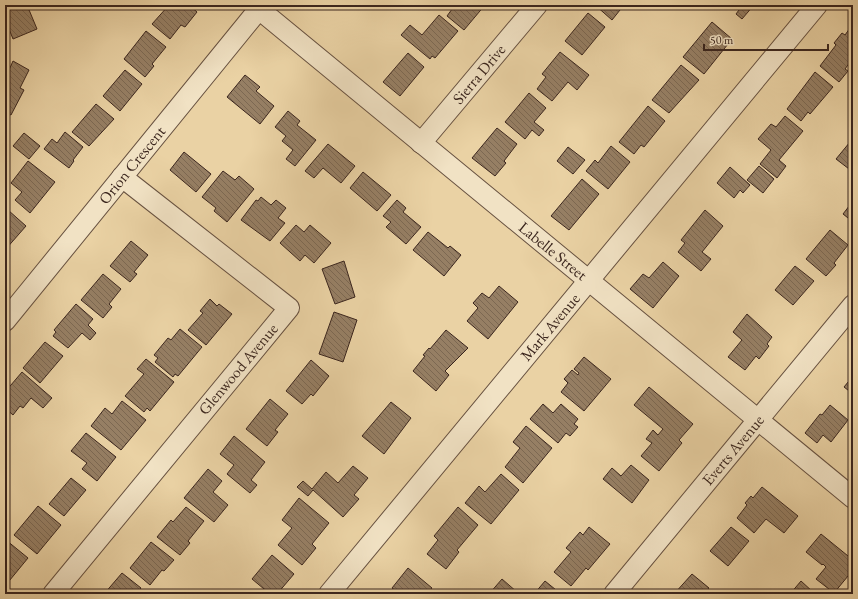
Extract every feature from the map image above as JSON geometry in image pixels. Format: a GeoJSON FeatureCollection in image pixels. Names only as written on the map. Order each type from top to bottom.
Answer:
{"type":"FeatureCollection","features":[{"type":"Feature","properties":{"kind":"street","name":"Sierra Drive"},"geometry":{"type":"LineString","coordinates":[[422,143],[537,5]]}},
{"type":"Feature","properties":{"kind":"street","name":"Mark Avenue"},"geometry":{"type":"LineString","coordinates":[[329,594],[817,5]]}},
{"type":"Feature","properties":{"kind":"street","name":"Labelle Street"},"geometry":{"type":"LineString","coordinates":[[264,9],[422,143],[853,498]]}},
{"type":"Feature","properties":{"kind":"street","name":"Orion Crescent"},"geometry":{"type":"LineString","coordinates":[[5,321],[122,177],[264,9]]}},
{"type":"Feature","properties":{"kind":"street","name":"Glenwood Avenue"},"geometry":{"type":"LineString","coordinates":[[53,594],[289,308],[122,177]]}},
{"type":"Feature","properties":{"kind":"street","name":"Everts Avenue"},"geometry":{"type":"LineString","coordinates":[[614,594],[853,305]]}},
{"type":"Feature","properties":{"kind":"building"},"geometry":{"type":"Polygon","coordinates":[[[5,5],[27,5],[37,29],[13,39],[5,19],[5,5]]]}},
{"type":"Feature","properties":{"kind":"building"},"geometry":{"type":"Polygon","coordinates":[[[169,5],[173,9],[176,5],[189,5],[197,12],[185,27],[181,25],[170,39],[152,24],[169,5]]]}},
{"type":"Feature","properties":{"kind":"building"},"geometry":{"type":"Polygon","coordinates":[[[455,5],[485,5],[464,30],[447,16],[455,5]]]}},
{"type":"Feature","properties":{"kind":"building"},"geometry":{"type":"Polygon","coordinates":[[[595,5],[624,5],[612,20],[595,5]]]}},
{"type":"Feature","properties":{"kind":"building"},"geometry":{"type":"Polygon","coordinates":[[[732,5],[754,5],[742,19],[736,14],[739,10],[732,5]]]}},
{"type":"Feature","properties":{"kind":"building"},"geometry":{"type":"Polygon","coordinates":[[[588,13],[605,27],[582,55],[565,41],[588,13]]]}},
{"type":"Feature","properties":{"kind":"building"},"geometry":{"type":"Polygon","coordinates":[[[439,15],[458,31],[435,58],[432,56],[430,59],[401,35],[410,25],[422,35],[439,15]]]}},
{"type":"Feature","properties":{"kind":"building"},"geometry":{"type":"Polygon","coordinates":[[[712,22],[732,39],[704,74],[683,57],[712,22]]]}},
{"type":"Feature","properties":{"kind":"building"},"geometry":{"type":"Polygon","coordinates":[[[850,28],[853,31],[853,58],[845,69],[848,71],[839,82],[820,66],[836,45],[834,43],[842,33],[845,35],[850,28]]]}},
{"type":"Feature","properties":{"kind":"building"},"geometry":{"type":"Polygon","coordinates":[[[146,31],[166,47],[152,64],[154,66],[145,77],[124,59],[146,31]]]}},
{"type":"Feature","properties":{"kind":"building"},"geometry":{"type":"Polygon","coordinates":[[[560,52],[589,75],[577,90],[568,82],[552,101],[537,89],[546,77],[542,74],[560,52]]]}},
{"type":"Feature","properties":{"kind":"building"},"geometry":{"type":"Polygon","coordinates":[[[408,53],[424,67],[400,96],[383,82],[408,53]]]}},
{"type":"Feature","properties":{"kind":"building"},"geometry":{"type":"Polygon","coordinates":[[[13,61],[29,70],[20,88],[24,90],[11,115],[5,112],[5,68],[9,70],[13,61]]]}},
{"type":"Feature","properties":{"kind":"building"},"geometry":{"type":"Polygon","coordinates":[[[681,65],[699,80],[669,113],[652,100],[681,65]]]}},
{"type":"Feature","properties":{"kind":"building"},"geometry":{"type":"Polygon","coordinates":[[[125,70],[142,84],[120,111],[103,96],[125,70]]]}},
{"type":"Feature","properties":{"kind":"building"},"geometry":{"type":"Polygon","coordinates":[[[815,72],[833,87],[810,114],[808,112],[801,121],[787,109],[815,72]]]}},
{"type":"Feature","properties":{"kind":"building"},"geometry":{"type":"Polygon","coordinates":[[[245,75],[260,87],[256,91],[274,106],[260,124],[227,97],[245,75]]]}},
{"type":"Feature","properties":{"kind":"building"},"geometry":{"type":"Polygon","coordinates":[[[529,93],[546,108],[534,122],[544,130],[539,136],[532,130],[525,139],[505,122],[529,93]]]}},
{"type":"Feature","properties":{"kind":"building"},"geometry":{"type":"Polygon","coordinates":[[[96,104],[114,119],[89,146],[72,132],[96,104]]]}},
{"type":"Feature","properties":{"kind":"building"},"geometry":{"type":"Polygon","coordinates":[[[648,106],[665,121],[644,147],[641,145],[634,154],[619,142],[648,106]]]}},
{"type":"Feature","properties":{"kind":"building"},"geometry":{"type":"Polygon","coordinates":[[[288,111],[300,121],[297,125],[316,140],[295,166],[286,159],[293,150],[282,141],[286,136],[275,127],[288,111]]]}},
{"type":"Feature","properties":{"kind":"building"},"geometry":{"type":"Polygon","coordinates":[[[785,116],[803,131],[779,160],[786,166],[777,178],[760,164],[771,150],[758,139],[771,124],[776,127],[785,116]]]}},
{"type":"Feature","properties":{"kind":"building"},"geometry":{"type":"Polygon","coordinates":[[[497,128],[517,144],[504,161],[506,163],[495,176],[472,158],[497,128]]]}},
{"type":"Feature","properties":{"kind":"building"},"geometry":{"type":"Polygon","coordinates":[[[65,132],[83,147],[69,168],[44,149],[52,139],[57,143],[65,132]]]}},
{"type":"Feature","properties":{"kind":"building"},"geometry":{"type":"Polygon","coordinates":[[[24,133],[40,146],[29,159],[13,146],[24,133]]]}},
{"type":"Feature","properties":{"kind":"building"},"geometry":{"type":"Polygon","coordinates":[[[850,142],[853,144],[853,172],[836,159],[850,142]]]}},
{"type":"Feature","properties":{"kind":"building"},"geometry":{"type":"Polygon","coordinates":[[[328,144],[355,166],[341,183],[323,168],[314,178],[305,171],[328,144]]]}},
{"type":"Feature","properties":{"kind":"building"},"geometry":{"type":"Polygon","coordinates":[[[611,146],[630,162],[608,189],[586,171],[595,160],[598,163],[611,146]]]}},
{"type":"Feature","properties":{"kind":"building"},"geometry":{"type":"Polygon","coordinates":[[[568,147],[585,160],[573,174],[557,161],[568,147]]]}},
{"type":"Feature","properties":{"kind":"building"},"geometry":{"type":"Polygon","coordinates":[[[184,152],[211,174],[196,192],[170,170],[184,152]]]}},
{"type":"Feature","properties":{"kind":"building"},"geometry":{"type":"Polygon","coordinates":[[[28,161],[55,182],[30,213],[15,200],[22,192],[11,183],[28,161]]]}},
{"type":"Feature","properties":{"kind":"building"},"geometry":{"type":"Polygon","coordinates":[[[759,166],[774,179],[763,193],[747,180],[759,166]]]}},
{"type":"Feature","properties":{"kind":"building"},"geometry":{"type":"Polygon","coordinates":[[[730,167],[750,185],[743,193],[740,190],[734,198],[717,183],[730,167]]]}},
{"type":"Feature","properties":{"kind":"building"},"geometry":{"type":"Polygon","coordinates":[[[223,171],[235,180],[239,176],[254,189],[227,222],[214,211],[216,208],[202,197],[223,171]]]}},
{"type":"Feature","properties":{"kind":"building"},"geometry":{"type":"Polygon","coordinates":[[[363,172],[391,195],[377,211],[350,188],[363,172]]]}},
{"type":"Feature","properties":{"kind":"building"},"geometry":{"type":"Polygon","coordinates":[[[582,179],[599,194],[569,230],[551,216],[582,179]]]}},
{"type":"Feature","properties":{"kind":"building"},"geometry":{"type":"Polygon","coordinates":[[[261,197],[271,205],[276,200],[286,208],[278,218],[285,223],[270,241],[241,220],[256,200],[258,201],[261,197]]]}},
{"type":"Feature","properties":{"kind":"building"},"geometry":{"type":"Polygon","coordinates":[[[397,200],[406,208],[403,212],[421,227],[406,244],[386,227],[391,222],[383,216],[397,200]]]}},
{"type":"Feature","properties":{"kind":"building"},"geometry":{"type":"Polygon","coordinates":[[[853,201],[853,222],[843,214],[853,201]]]}},
{"type":"Feature","properties":{"kind":"building"},"geometry":{"type":"Polygon","coordinates":[[[8,210],[26,226],[5,250],[5,214],[8,210]]]}},
{"type":"Feature","properties":{"kind":"building"},"geometry":{"type":"Polygon","coordinates":[[[705,210],[723,226],[702,252],[711,259],[701,271],[678,252],[685,243],[681,240],[705,210]]]}},
{"type":"Feature","properties":{"kind":"building"},"geometry":{"type":"Polygon","coordinates":[[[296,225],[304,232],[310,225],[331,243],[314,263],[305,255],[300,261],[280,243],[296,225]]]}},
{"type":"Feature","properties":{"kind":"building"},"geometry":{"type":"Polygon","coordinates":[[[830,230],[848,245],[834,263],[836,265],[826,276],[806,259],[830,230]]]}},
{"type":"Feature","properties":{"kind":"building"},"geometry":{"type":"Polygon","coordinates":[[[428,232],[448,248],[450,246],[461,255],[444,276],[413,250],[428,232]]]}},
{"type":"Feature","properties":{"kind":"building"},"geometry":{"type":"Polygon","coordinates":[[[131,241],[148,255],[134,272],[137,274],[130,282],[110,266],[131,241]]]}},
{"type":"Feature","properties":{"kind":"building"},"geometry":{"type":"Polygon","coordinates":[[[344,261],[355,297],[335,304],[322,269],[344,261]]]}},
{"type":"Feature","properties":{"kind":"building"},"geometry":{"type":"Polygon","coordinates":[[[663,262],[679,276],[653,308],[630,289],[643,274],[649,278],[663,262]]]}},
{"type":"Feature","properties":{"kind":"building"},"geometry":{"type":"Polygon","coordinates":[[[795,266],[814,281],[793,305],[775,290],[795,266]]]}},
{"type":"Feature","properties":{"kind":"building"},"geometry":{"type":"Polygon","coordinates":[[[103,274],[121,289],[109,304],[112,307],[103,318],[81,300],[103,274]]]}},
{"type":"Feature","properties":{"kind":"building"},"geometry":{"type":"Polygon","coordinates":[[[499,286],[518,302],[488,339],[467,321],[478,308],[473,303],[482,293],[489,298],[499,286]]]}},
{"type":"Feature","properties":{"kind":"building"},"geometry":{"type":"Polygon","coordinates":[[[210,299],[217,306],[219,304],[232,314],[206,345],[188,330],[203,313],[200,311],[210,299]]]}},
{"type":"Feature","properties":{"kind":"building"},"geometry":{"type":"Polygon","coordinates":[[[76,304],[93,319],[88,325],[96,333],[90,340],[82,333],[68,348],[53,336],[56,332],[54,330],[76,304]]]}},
{"type":"Feature","properties":{"kind":"building"},"geometry":{"type":"Polygon","coordinates":[[[334,312],[357,320],[343,362],[319,354],[334,312]]]}},
{"type":"Feature","properties":{"kind":"building"},"geometry":{"type":"Polygon","coordinates":[[[747,314],[772,337],[767,344],[769,346],[759,359],[756,356],[745,370],[728,357],[742,340],[733,332],[747,314]]]}},
{"type":"Feature","properties":{"kind":"building"},"geometry":{"type":"Polygon","coordinates":[[[180,329],[202,347],[178,376],[175,374],[173,377],[155,362],[158,358],[154,355],[168,338],[171,340],[180,329]]]}},
{"type":"Feature","properties":{"kind":"building"},"geometry":{"type":"Polygon","coordinates":[[[446,330],[468,348],[445,371],[449,375],[436,391],[413,371],[425,356],[423,355],[446,330]]]}},
{"type":"Feature","properties":{"kind":"building"},"geometry":{"type":"Polygon","coordinates":[[[45,342],[63,356],[40,383],[23,368],[45,342]]]}},
{"type":"Feature","properties":{"kind":"building"},"geometry":{"type":"Polygon","coordinates":[[[584,357],[611,379],[584,411],[561,392],[568,383],[564,379],[572,370],[578,375],[579,373],[574,369],[584,357]]]}},
{"type":"Feature","properties":{"kind":"building"},"geometry":{"type":"Polygon","coordinates":[[[146,359],[174,382],[150,411],[147,408],[144,412],[125,396],[144,374],[137,369],[146,359]]]}},
{"type":"Feature","properties":{"kind":"building"},"geometry":{"type":"Polygon","coordinates":[[[311,360],[329,376],[313,396],[311,394],[302,404],[286,391],[311,360]]]}},
{"type":"Feature","properties":{"kind":"building"},"geometry":{"type":"Polygon","coordinates":[[[22,372],[52,398],[43,408],[31,398],[23,408],[20,406],[13,415],[5,408],[5,392],[22,372]]]}},
{"type":"Feature","properties":{"kind":"building"},"geometry":{"type":"Polygon","coordinates":[[[853,376],[853,394],[844,387],[853,376]]]}},
{"type":"Feature","properties":{"kind":"building"},"geometry":{"type":"Polygon","coordinates":[[[649,387],[693,424],[679,440],[682,443],[659,471],[641,456],[652,443],[646,439],[653,430],[658,435],[663,429],[634,405],[649,387]]]}},
{"type":"Feature","properties":{"kind":"building"},"geometry":{"type":"Polygon","coordinates":[[[270,399],[288,414],[275,430],[278,432],[267,446],[246,429],[270,399]]]}},
{"type":"Feature","properties":{"kind":"building"},"geometry":{"type":"Polygon","coordinates":[[[122,401],[146,420],[121,450],[91,426],[105,408],[112,414],[122,401]]]}},
{"type":"Feature","properties":{"kind":"building"},"geometry":{"type":"Polygon","coordinates":[[[391,402],[411,418],[384,454],[362,436],[391,402]]]}},
{"type":"Feature","properties":{"kind":"building"},"geometry":{"type":"Polygon","coordinates":[[[543,404],[553,413],[561,404],[578,419],[574,424],[578,427],[570,436],[566,433],[558,443],[530,419],[543,404]]]}},
{"type":"Feature","properties":{"kind":"building"},"geometry":{"type":"Polygon","coordinates":[[[830,405],[848,420],[831,442],[823,435],[817,443],[805,433],[820,414],[822,415],[830,405]]]}},
{"type":"Feature","properties":{"kind":"building"},"geometry":{"type":"Polygon","coordinates":[[[526,426],[552,448],[523,483],[505,467],[520,448],[513,442],[526,426]]]}},
{"type":"Feature","properties":{"kind":"building"},"geometry":{"type":"Polygon","coordinates":[[[86,433],[116,457],[97,481],[82,469],[87,463],[71,451],[86,433]]]}},
{"type":"Feature","properties":{"kind":"building"},"geometry":{"type":"Polygon","coordinates":[[[234,436],[265,462],[251,480],[257,485],[250,493],[227,474],[234,465],[220,454],[234,436]]]}},
{"type":"Feature","properties":{"kind":"building"},"geometry":{"type":"Polygon","coordinates":[[[631,465],[649,480],[632,503],[603,479],[612,468],[621,476],[631,465]]]}},
{"type":"Feature","properties":{"kind":"building"},"geometry":{"type":"Polygon","coordinates":[[[353,466],[368,478],[354,495],[359,499],[343,517],[313,490],[308,496],[297,487],[303,481],[312,489],[326,472],[338,483],[353,466]]]}},
{"type":"Feature","properties":{"kind":"building"},"geometry":{"type":"Polygon","coordinates":[[[208,469],[222,481],[213,492],[228,505],[214,522],[184,498],[208,469]]]}},
{"type":"Feature","properties":{"kind":"building"},"geometry":{"type":"Polygon","coordinates":[[[501,474],[519,490],[491,524],[465,503],[479,486],[485,492],[501,474]]]}},
{"type":"Feature","properties":{"kind":"building"},"geometry":{"type":"Polygon","coordinates":[[[71,478],[86,490],[64,516],[49,504],[71,478]]]}},
{"type":"Feature","properties":{"kind":"building"},"geometry":{"type":"Polygon","coordinates":[[[762,487],[798,516],[784,533],[766,519],[754,533],[737,518],[747,505],[745,503],[751,496],[753,498],[762,487]]]}},
{"type":"Feature","properties":{"kind":"building"},"geometry":{"type":"Polygon","coordinates":[[[299,498],[329,523],[312,544],[316,548],[302,565],[278,545],[292,528],[282,520],[299,498]]]}},
{"type":"Feature","properties":{"kind":"building"},"geometry":{"type":"Polygon","coordinates":[[[38,506],[61,525],[37,554],[14,535],[38,506]]]}},
{"type":"Feature","properties":{"kind":"building"},"geometry":{"type":"Polygon","coordinates":[[[186,507],[204,521],[188,541],[190,543],[180,555],[157,537],[171,520],[173,522],[186,507]]]}},
{"type":"Feature","properties":{"kind":"building"},"geometry":{"type":"Polygon","coordinates":[[[458,507],[478,525],[457,550],[459,552],[446,569],[427,554],[438,540],[434,536],[458,507]]]}},
{"type":"Feature","properties":{"kind":"building"},"geometry":{"type":"Polygon","coordinates":[[[589,527],[610,544],[588,570],[586,568],[571,586],[554,572],[571,552],[566,548],[580,532],[583,535],[589,527]]]}},
{"type":"Feature","properties":{"kind":"building"},"geometry":{"type":"Polygon","coordinates":[[[731,527],[749,541],[728,566],[710,551],[731,527]]]}},
{"type":"Feature","properties":{"kind":"building"},"geometry":{"type":"Polygon","coordinates":[[[821,534],[853,560],[853,570],[834,593],[816,579],[826,567],[806,552],[821,534]]]}},
{"type":"Feature","properties":{"kind":"building"},"geometry":{"type":"Polygon","coordinates":[[[6,540],[28,558],[5,586],[5,541],[6,540]]]}},
{"type":"Feature","properties":{"kind":"building"},"geometry":{"type":"Polygon","coordinates":[[[151,542],[174,560],[164,571],[162,570],[150,585],[130,568],[151,542]]]}},
{"type":"Feature","properties":{"kind":"building"},"geometry":{"type":"Polygon","coordinates":[[[272,555],[294,574],[277,594],[270,594],[252,579],[272,555]]]}},
{"type":"Feature","properties":{"kind":"building"},"geometry":{"type":"Polygon","coordinates":[[[408,568],[432,588],[427,594],[393,594],[396,591],[392,588],[408,568]]]}},
{"type":"Feature","properties":{"kind":"building"},"geometry":{"type":"Polygon","coordinates":[[[122,573],[141,588],[136,594],[104,594],[122,573]]]}},
{"type":"Feature","properties":{"kind":"building"},"geometry":{"type":"Polygon","coordinates":[[[692,574],[709,588],[704,594],[674,594],[692,574]]]}},
{"type":"Feature","properties":{"kind":"building"},"geometry":{"type":"Polygon","coordinates":[[[502,579],[517,592],[516,594],[489,594],[502,579]]]}},
{"type":"Feature","properties":{"kind":"building"},"geometry":{"type":"Polygon","coordinates":[[[545,581],[561,594],[534,594],[545,581]]]}},
{"type":"Feature","properties":{"kind":"building"},"geometry":{"type":"Polygon","coordinates":[[[801,581],[813,592],[811,594],[790,594],[801,581]]]}},
{"type":"Feature","properties":{"kind":"building"},"geometry":{"type":"Polygon","coordinates":[[[529,589],[534,594],[525,594],[529,589]]]}}]}
